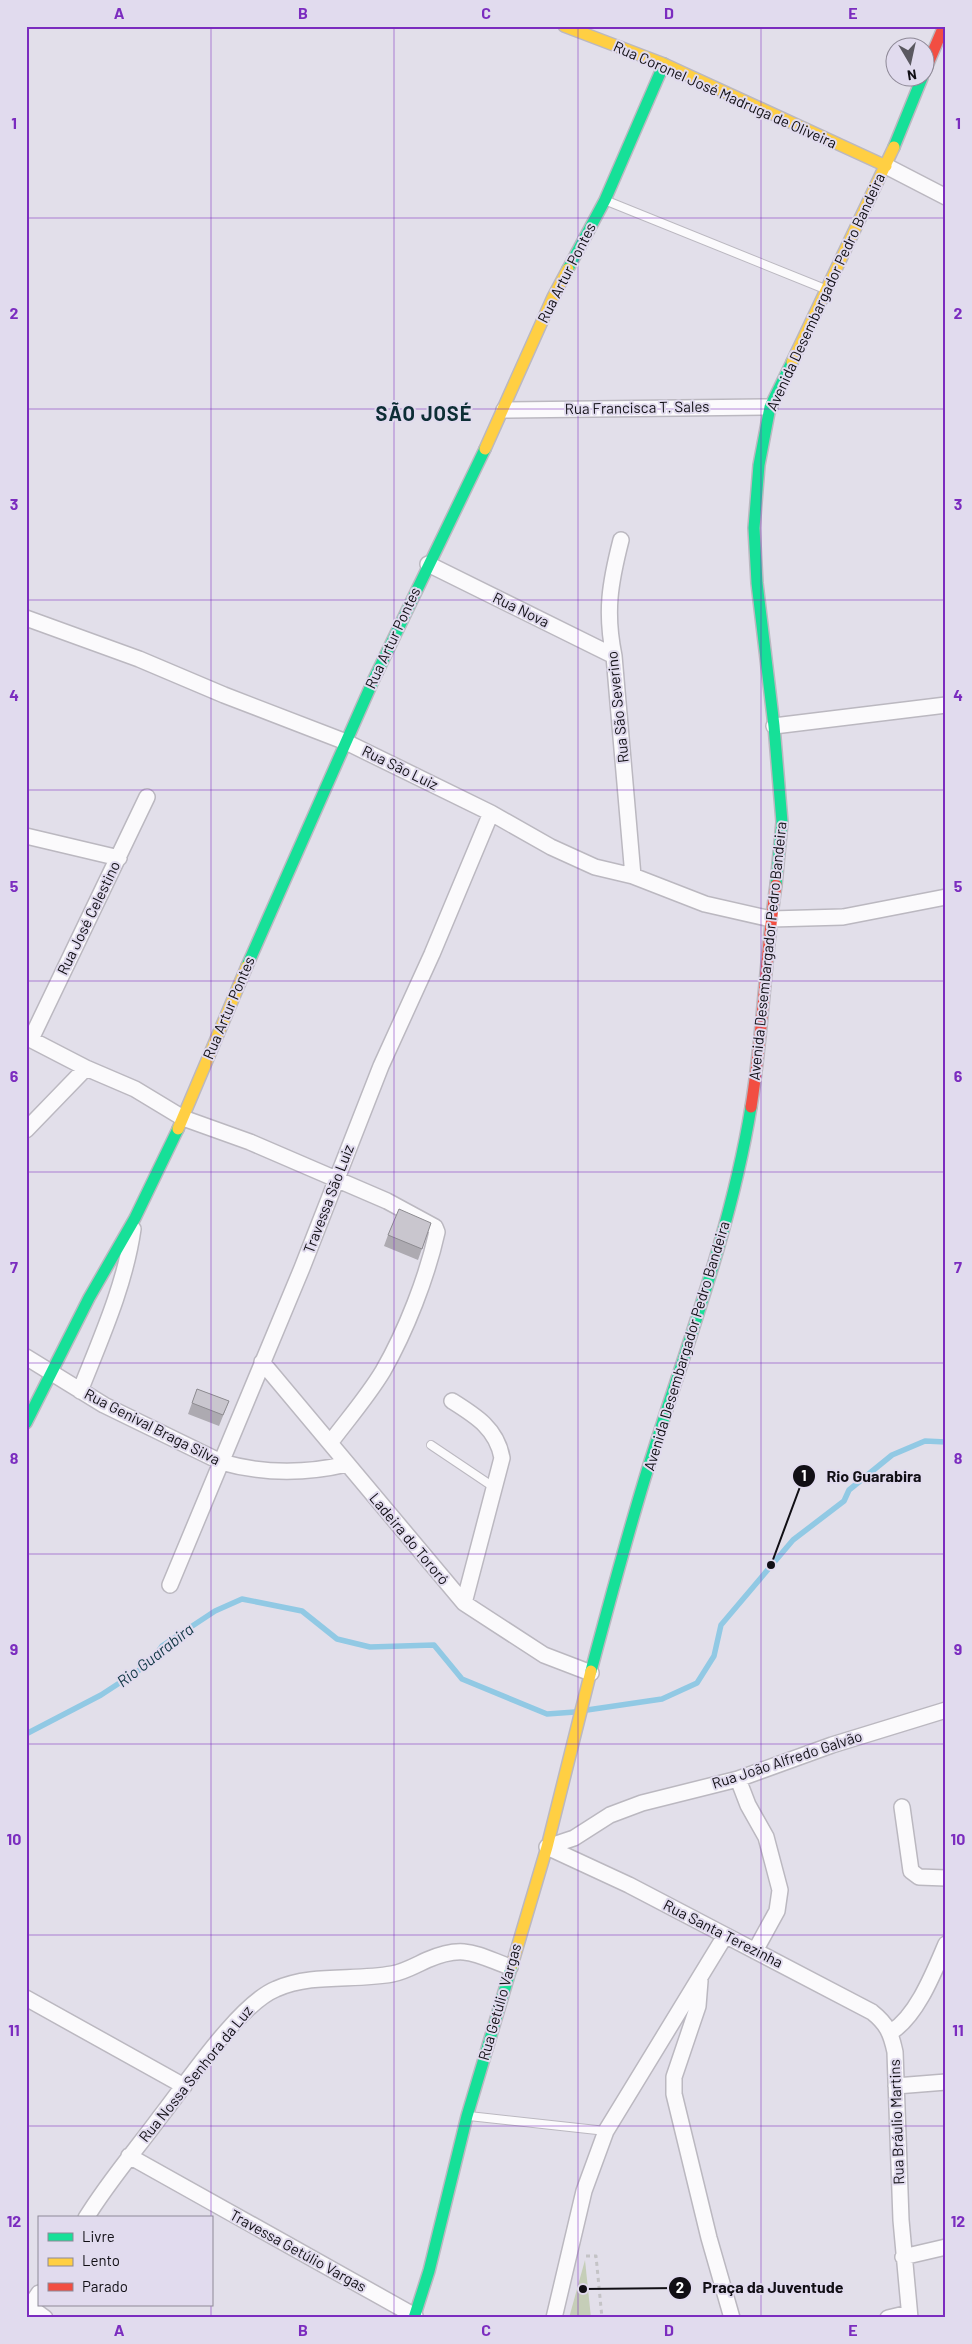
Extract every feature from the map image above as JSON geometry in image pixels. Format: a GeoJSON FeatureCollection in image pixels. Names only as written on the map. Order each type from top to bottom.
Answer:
{"type":"FeatureCollection","features":[{"type":"Feature","properties":{"kind":"main road"},"geometry":{"type":"LineString","coordinates":[[934,49],[944,26]]}},
{"type":"Feature","properties":{"kind":"main road","name":"Rua Coronel José Madruga de Oliveira"},"geometry":{"type":"LineString","coordinates":[[569,27],[664,64],[886,166]]}},
{"type":"Feature","properties":{"kind":"main road","name":"Rua Artur Pontes"},"geometry":{"type":"LineString","coordinates":[[26,1423],[89,1298],[135,1218],[183,1118],[230,1002],[346,742],[428,564],[504,410],[553,297],[604,200],[664,64]]}},
{"type":"Feature","properties":{"kind":"main road","name":"Avenida Desembargador Pedro Bandeira"},"geometry":{"type":"LineString","coordinates":[[590,1680],[644,1481],[709,1284],[742,1162],[758,1062],[782,822],[774,726],[757,583],[754,528],[759,464],[770,407],[886,166],[918,88]]}},
{"type":"Feature","properties":{"kind":"main road","name":"Rua Getúlio Vargas"},"geometry":{"type":"LineString","coordinates":[[414,2317],[429,2271],[467,2116],[547,1847],[572,1743],[590,1680]]}},
{"type":"Feature","properties":{"kind":"street"},"geometry":{"type":"LineString","coordinates":[[886,166],[946,197]]}},
{"type":"Feature","properties":{"kind":"street","name":"Rua Francisca T. Sales"},"geometry":{"type":"LineString","coordinates":[[504,410],[770,407]]}},
{"type":"Feature","properties":{"kind":"street","name":"Rua São Severino"},"geometry":{"type":"LineString","coordinates":[[621,540],[610,584],[610,633],[614,656],[633,876]]}},
{"type":"Feature","properties":{"kind":"street","name":"Rua Nova"},"geometry":{"type":"LineString","coordinates":[[428,564],[614,656]]}},
{"type":"Feature","properties":{"kind":"street","name":"Rua São Luiz"},"geometry":{"type":"LineString","coordinates":[[26,618],[139,659],[224,695],[346,742],[491,813],[551,847],[595,867],[633,876],[704,904],[771,919],[843,917],[946,897]]}},
{"type":"Feature","properties":{"kind":"street"},"geometry":{"type":"LineString","coordinates":[[774,726],[946,705]]}},
{"type":"Feature","properties":{"kind":"street","name":"Rua José Celestino"},"geometry":{"type":"LineString","coordinates":[[29,1038],[147,797]]}},
{"type":"Feature","properties":{"kind":"street","name":"Travessa São Luiz"},"geometry":{"type":"LineString","coordinates":[[170,1585],[302,1268],[381,1066],[432,954],[491,813]]}},
{"type":"Feature","properties":{"kind":"street"},"geometry":{"type":"LineString","coordinates":[[26,836],[118,858]]}},
{"type":"Feature","properties":{"kind":"street"},"geometry":{"type":"LineString","coordinates":[[29,1038],[86,1068],[135,1089],[183,1118],[250,1142],[387,1201],[435,1227],[437,1232],[432,1254],[413,1307],[383,1372],[330,1443]]}},
{"type":"Feature","properties":{"kind":"street"},"geometry":{"type":"LineString","coordinates":[[26,1130],[86,1068]]}},
{"type":"Feature","properties":{"kind":"street","name":"Rua Artur Pontes"},"geometry":{"type":"LineString","coordinates":[[80,1391],[117,1295],[131,1246],[135,1218]]}},
{"type":"Feature","properties":{"kind":"street","name":"Rua Genival Braga Silva"},"geometry":{"type":"LineString","coordinates":[[26,1356],[104,1405],[221,1462],[241,1468],[297,1472],[325,1470],[347,1464]]}},
{"type":"Feature","properties":{"kind":"street","name":"Ladeira do Tororó"},"geometry":{"type":"LineString","coordinates":[[262,1362],[464,1603],[544,1655],[590,1680]]}},
{"type":"Feature","properties":{"kind":"street"},"geometry":{"type":"LineString","coordinates":[[452,1401],[488,1427],[497,1440],[502,1458],[464,1603]]}},
{"type":"Feature","properties":{"kind":"street","name":"Rua João Alfredo Galvão"},"geometry":{"type":"LineString","coordinates":[[547,1847],[574,1838],[610,1815],[642,1803],[738,1779],[832,1745],[946,1710]]}},
{"type":"Feature","properties":{"kind":"street"},"geometry":{"type":"LineString","coordinates":[[738,1779],[748,1805],[766,1837],[780,1890],[777,1911],[755,1951]]}},
{"type":"Feature","properties":{"kind":"street"},"geometry":{"type":"LineString","coordinates":[[902,1806],[911,1871],[919,1877],[946,1878]]}},
{"type":"Feature","properties":{"kind":"street","name":"Rua Santa Terezinha"},"geometry":{"type":"LineString","coordinates":[[547,1847],[629,1885],[872,2012],[884,2022],[891,2032]]}},
{"type":"Feature","properties":{"kind":"street"},"geometry":{"type":"LineString","coordinates":[[554,2318],[584,2192],[606,2131],[725,1936]]}},
{"type":"Feature","properties":{"kind":"street"},"geometry":{"type":"LineString","coordinates":[[891,2032],[899,2027],[930,1982],[946,1944]]}},
{"type":"Feature","properties":{"kind":"street","name":"Rua Nossa Senhora da Luz"},"geometry":{"type":"LineString","coordinates":[[87,2216],[129,2156],[236,2020],[258,2000],[275,1989],[320,1979],[373,1977],[396,1973],[453,1950],[474,1953],[510,1967]]}},
{"type":"Feature","properties":{"kind":"street"},"geometry":{"type":"LineString","coordinates":[[700,1976],[698,2006],[674,2077],[674,2094],[709,2238],[732,2318]]}},
{"type":"Feature","properties":{"kind":"street"},"geometry":{"type":"LineString","coordinates":[[26,1998],[184,2086]]}},
{"type":"Feature","properties":{"kind":"street","name":"Rua Bráulio Martins"},"geometry":{"type":"LineString","coordinates":[[891,2032],[895,2052],[903,2257],[909,2315]]}},
{"type":"Feature","properties":{"kind":"street"},"geometry":{"type":"LineString","coordinates":[[896,2086],[946,2082]]}},
{"type":"Feature","properties":{"kind":"street","name":"Travessa Getúlio Vargas"},"geometry":{"type":"LineString","coordinates":[[129,2156],[414,2317]]}},
{"type":"Feature","properties":{"kind":"street"},"geometry":{"type":"LineString","coordinates":[[903,2257],[946,2247]]}},
{"type":"Feature","properties":{"kind":"street"},"geometry":{"type":"LineString","coordinates":[[38,2294],[28,2308],[45,2318]]}},
{"type":"Feature","properties":{"kind":"street"},"geometry":{"type":"LineString","coordinates":[[888,2318],[909,2315]]}},
{"type":"Feature","properties":{"kind":"lane"},"geometry":{"type":"LineString","coordinates":[[604,200],[827,290]]}},
{"type":"Feature","properties":{"kind":"lane"},"geometry":{"type":"LineString","coordinates":[[431,1445],[495,1488]]}},
{"type":"Feature","properties":{"kind":"lane"},"geometry":{"type":"LineString","coordinates":[[467,2116],[606,2131]]}},
{"type":"Feature","properties":{"kind":"path"},"geometry":{"type":"LineString","coordinates":[[570,2255],[596,2256],[602,2318]]}},
{"type":"Feature","properties":{"kind":"green space"},"geometry":{"type":"Polygon","coordinates":[[[585,2260],[591,2318],[569,2318],[585,2260]]]}},
{"type":"Feature","properties":{"kind":"building"},"geometry":{"type":"Polygon","coordinates":[[[399,1209],[431,1223],[422,1249],[388,1235],[399,1209]]]}},
{"type":"Feature","properties":{"kind":"building"},"geometry":{"type":"Polygon","coordinates":[[[197,1389],[229,1401],[223,1415],[192,1403],[197,1389]]]}},
{"type":"Feature","properties":{"kind":"waterway","name":"Rio Guarabira"},"geometry":{"type":"LineString","coordinates":[[587,1710],[662,1699],[697,1683],[714,1656],[721,1625],[793,1540],[844,1501],[849,1490],[892,1455],[925,1441],[946,1442]]}},
{"type":"Feature","properties":{"kind":"waterway","name":"Rio Guarabira"},"geometry":{"type":"LineString","coordinates":[[26,1734],[101,1695],[150,1663],[162,1646],[215,1611],[242,1599],[302,1611],[337,1639],[370,1647],[434,1645],[462,1679],[547,1714],[575,1712]]}},
{"type":"Feature","properties":{"kind":"traffic: fast"},"geometry":{"type":"LineString","coordinates":[[568,269],[605,200],[664,64]]}},
{"type":"Feature","properties":{"kind":"traffic: fast"},"geometry":{"type":"LineString","coordinates":[[894,147],[918,88]]}},
{"type":"Feature","properties":{"kind":"traffic: fast"},"geometry":{"type":"LineString","coordinates":[[776,885],[782,822],[774,726],[757,583],[754,528],[759,465],[770,407],[792,362]]}},
{"type":"Feature","properties":{"kind":"traffic: fast"},"geometry":{"type":"LineString","coordinates":[[247,966],[373,681],[485,449]]}},
{"type":"Feature","properties":{"kind":"traffic: fast"},"geometry":{"type":"LineString","coordinates":[[591,1671],[644,1481],[718,1249],[742,1155],[751,1107]]}},
{"type":"Feature","properties":{"kind":"traffic: fast"},"geometry":{"type":"LineString","coordinates":[[26,1423],[89,1298],[135,1218],[178,1129]]}},
{"type":"Feature","properties":{"kind":"traffic: fast"},"geometry":{"type":"LineString","coordinates":[[414,2318],[429,2271],[467,2116],[512,1965]]}},
{"type":"Feature","properties":{"kind":"traffic: slow"},"geometry":{"type":"LineString","coordinates":[[564,26],[664,64],[886,166]]}},
{"type":"Feature","properties":{"kind":"traffic: slow"},"geometry":{"type":"LineString","coordinates":[[792,362],[894,147]]}},
{"type":"Feature","properties":{"kind":"traffic: slow"},"geometry":{"type":"LineString","coordinates":[[485,449],[553,297],[568,269]]}},
{"type":"Feature","properties":{"kind":"traffic: slow"},"geometry":{"type":"LineString","coordinates":[[178,1129],[247,966]]}},
{"type":"Feature","properties":{"kind":"traffic: slow"},"geometry":{"type":"LineString","coordinates":[[512,1965],[547,1847],[591,1671]]}},
{"type":"Feature","properties":{"kind":"traffic: jam"},"geometry":{"type":"LineString","coordinates":[[934,50],[944,26]]}},
{"type":"Feature","properties":{"kind":"traffic: jam"},"geometry":{"type":"LineString","coordinates":[[751,1107],[776,885]]}},
{"type":"Feature","properties":{"kind":"place","name":"Rio Guarabira"},"geometry":{"type":"Point","coordinates":[771,1565]}},
{"type":"Feature","properties":{"kind":"place","name":"Praça da Juventude"},"geometry":{"type":"Point","coordinates":[583,2289]}},
{"type":"Feature","properties":{"kind":"district","name":"SÃO JOSÉ"},"geometry":{"type":"Point","coordinates":[424,414]}}]}
